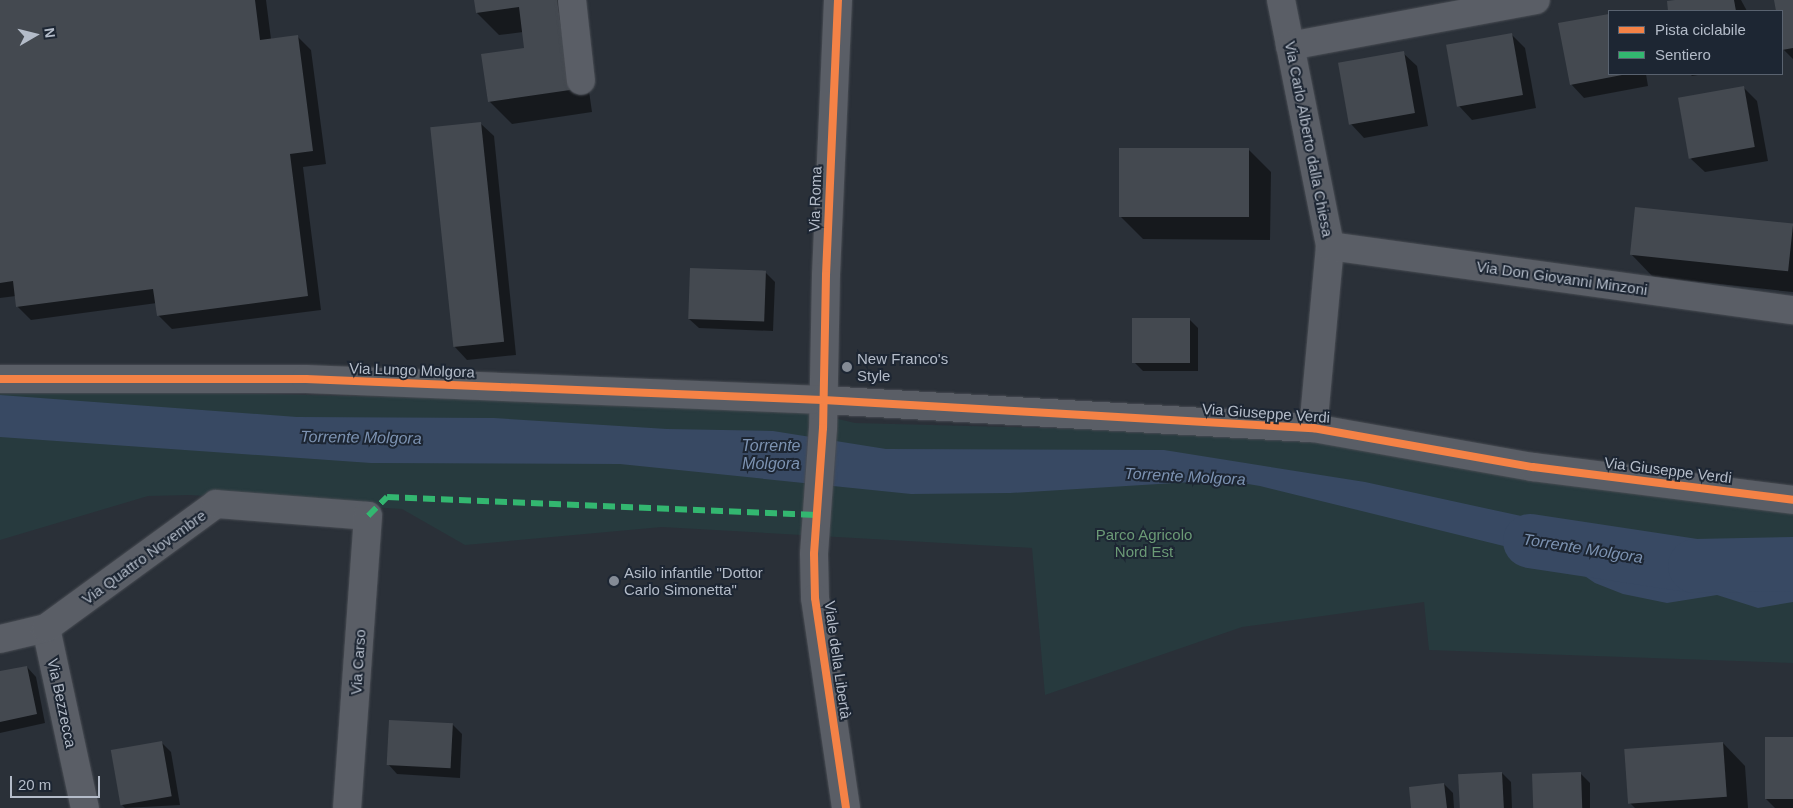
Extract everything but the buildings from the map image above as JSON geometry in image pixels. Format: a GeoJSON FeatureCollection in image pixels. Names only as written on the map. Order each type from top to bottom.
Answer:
{"type":"FeatureCollection","features":[{"type":"Feature","properties":{"kind":"street"},"geometry":{"type":"LineString","coordinates":[[572,0],[581,81]]}},
{"type":"Feature","properties":{"kind":"street","name":"Via Roma"},"geometry":{"type":"LineString","coordinates":[[822,428],[838,0]]}},
{"type":"Feature","properties":{"kind":"street","name":"Via Carlo Alberto dalla Chiesa"},"geometry":{"type":"LineString","coordinates":[[1281,0],[1330,246],[1313,428]]}},
{"type":"Feature","properties":{"kind":"street"},"geometry":{"type":"LineString","coordinates":[[1290,46],[1536,0]]}},
{"type":"Feature","properties":{"kind":"street","name":"Via Don Giovanni Minzoni"},"geometry":{"type":"LineString","coordinates":[[1330,246],[1793,310]]}},
{"type":"Feature","properties":{"kind":"street","name":"Via Lungo Molgora"},"geometry":{"type":"LineString","coordinates":[[0,379],[306,379],[823,400]]}},
{"type":"Feature","properties":{"kind":"street","name":"Via Giuseppe Verdi"},"geometry":{"type":"LineString","coordinates":[[823,400],[1313,428],[1533,467],[1793,500]]}},
{"type":"Feature","properties":{"kind":"street","name":"Viale della Libertà"},"geometry":{"type":"LineString","coordinates":[[822,428],[815,598],[846,808]]}},
{"type":"Feature","properties":{"kind":"street","name":"Via Quattro Novembre"},"geometry":{"type":"LineString","coordinates":[[46,628],[216,504],[368,516]]}},
{"type":"Feature","properties":{"kind":"street","name":"Via Carso"},"geometry":{"type":"LineString","coordinates":[[347,808],[368,516]]}},
{"type":"Feature","properties":{"kind":"street"},"geometry":{"type":"LineString","coordinates":[[0,639],[46,628]]}},
{"type":"Feature","properties":{"kind":"street","name":"Via Bezzecca"},"geometry":{"type":"LineString","coordinates":[[46,628],[85,808]]}},
{"type":"Feature","properties":{"kind":"green space","name":"Parco Agricolo Nord Est"},"geometry":{"type":"Polygon","coordinates":[[[0,388],[783,406],[855,423],[1281,434],[1793,512],[1793,663],[1429,650],[1424,602],[1242,627],[1045,695],[1032,548],[662,527],[465,545],[402,509],[190,495],[148,496],[0,540],[0,388]]]}},
{"type":"Feature","properties":{"kind":"water","name":"Torrente Molgora"},"geometry":{"type":"Polygon","coordinates":[[[0,395],[297,417],[494,418],[667,429],[773,431],[886,449],[1164,450],[1365,482],[1553,523],[1597,552],[1622,557],[1662,557],[1739,579],[1793,566],[1793,602],[1758,608],[1717,595],[1667,603],[1623,594],[1595,583],[1561,560],[1260,486],[1224,480],[1010,493],[911,494],[620,464],[371,463],[0,437],[0,395]]]}},
{"type":"Feature","properties":{"kind":"waterway","name":"Torrente Molgora"},"geometry":{"type":"LineString","coordinates":[[1530,541],[1695,566],[1793,564]]}},
{"type":"Feature","properties":{"kind":"marked path"},"geometry":{"type":"LineString","coordinates":[[368,516],[387,497],[817,515]]}},
{"type":"Feature","properties":{"kind":"cycle path"},"geometry":{"type":"LineString","coordinates":[[838,0],[826,275],[823,428],[814,554],[815,598],[846,808]]}},
{"type":"Feature","properties":{"kind":"cycle path"},"geometry":{"type":"LineString","coordinates":[[0,379],[306,379],[823,400],[1313,428],[1533,467],[1793,500]]}},
{"type":"Feature","properties":{"kind":"place","name":"New Franco's Style"},"geometry":{"type":"Point","coordinates":[847,367]}},
{"type":"Feature","properties":{"kind":"place","name":"Asilo infantile \"Dottor Carlo Simonetta\""},"geometry":{"type":"Point","coordinates":[614,581]}}]}
